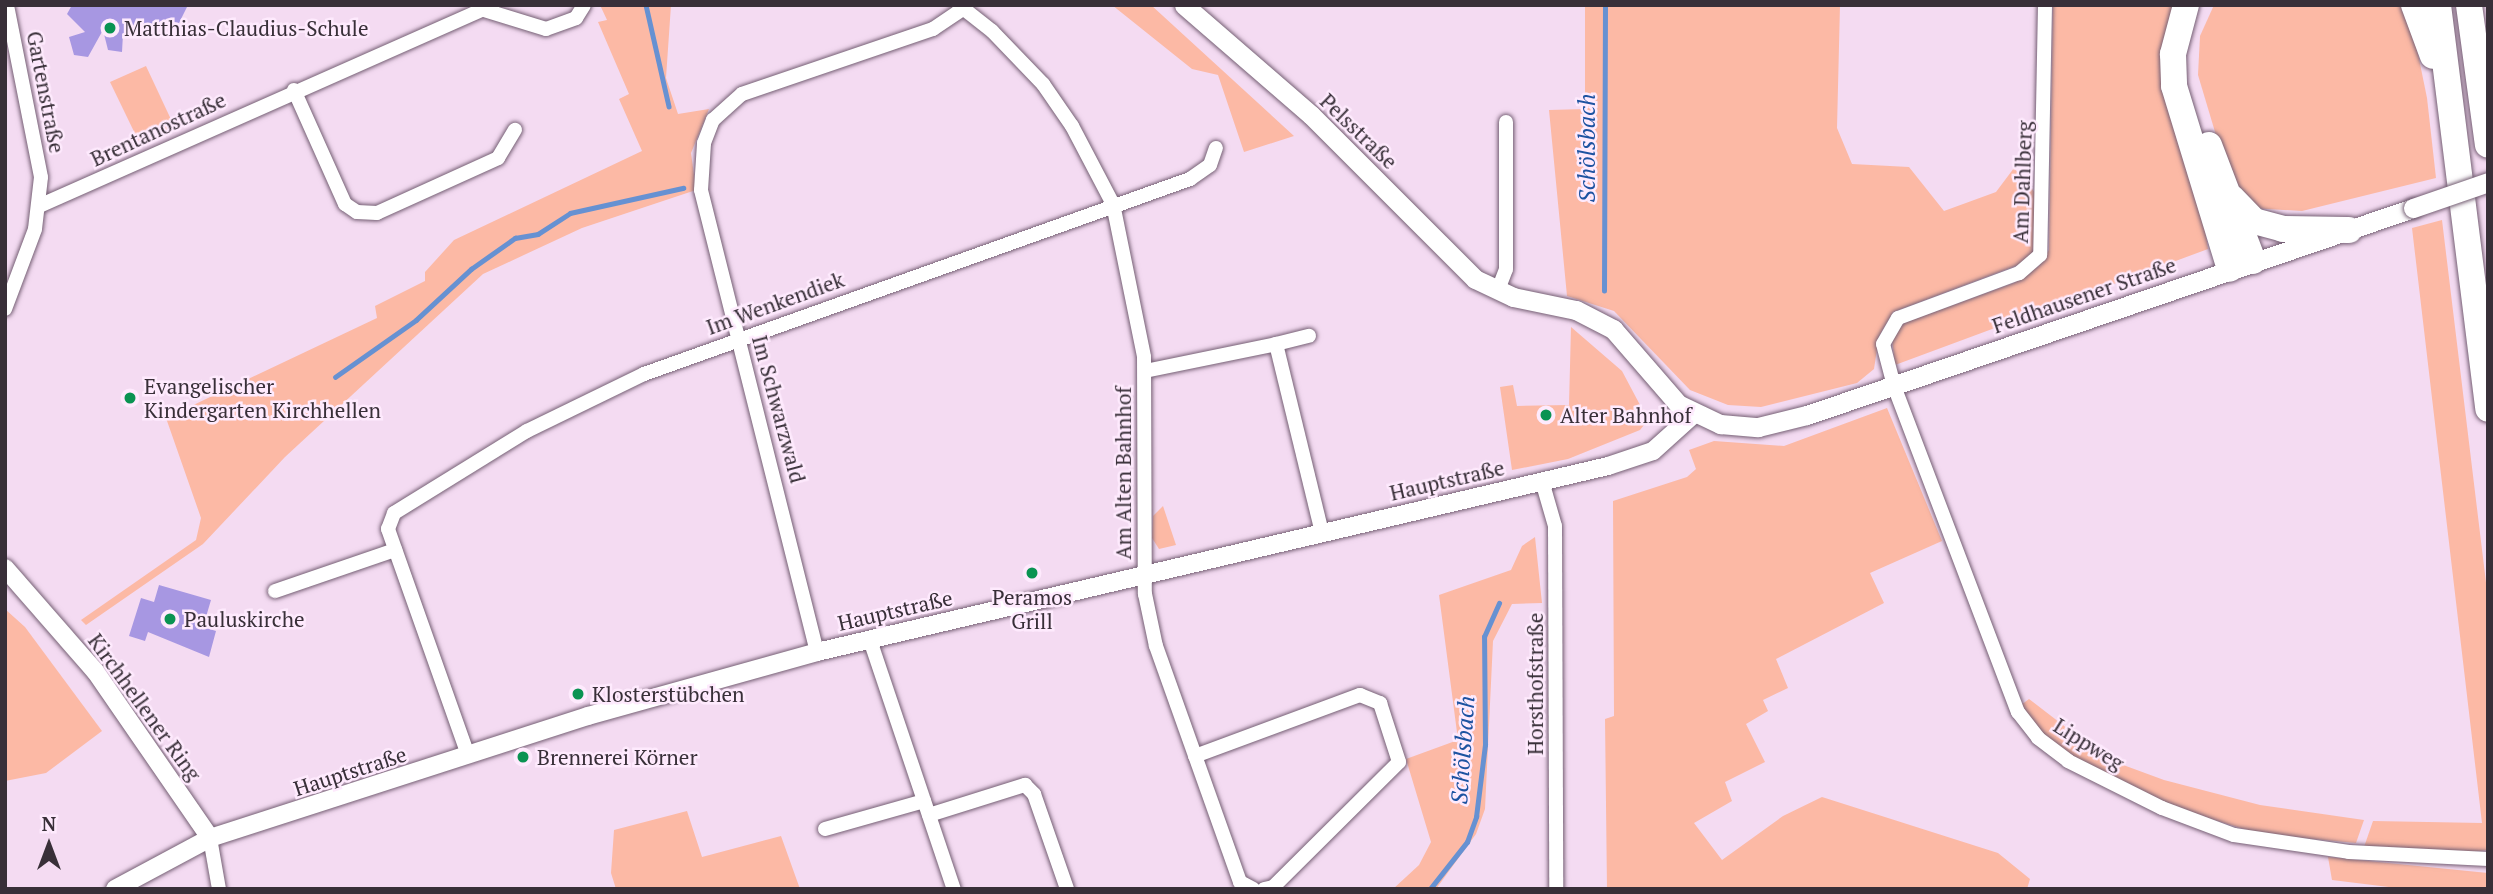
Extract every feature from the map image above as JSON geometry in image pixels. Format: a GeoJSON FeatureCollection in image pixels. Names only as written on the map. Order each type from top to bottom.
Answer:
{"type":"FeatureCollection","features":[{"type":"Feature","properties":{"kind":"highway"},"geometry":{"type":"LineString","coordinates":[[2186,5],[2173,54],[2174,86],[2242,265]]}},
{"type":"Feature","properties":{"kind":"highway"},"geometry":{"type":"LineString","coordinates":[[2205,5],[2189,63],[2227,193],[2242,265]]}},
{"type":"Feature","properties":{"kind":"highway"},"geometry":{"type":"LineString","coordinates":[[2414,5],[2432,51],[2446,155],[2468,223]]}},
{"type":"Feature","properties":{"kind":"highway"},"geometry":{"type":"LineString","coordinates":[[2438,5],[2468,223],[2488,409]]}},
{"type":"Feature","properties":{"kind":"highway"},"geometry":{"type":"LineString","coordinates":[[2469,5],[2488,145]]}},
{"type":"Feature","properties":{"kind":"highway"},"geometry":{"type":"LineString","coordinates":[[2227,193],[2254,221],[2283,229],[2349,230]]}},
{"type":"Feature","properties":{"kind":"main road","name":"Pelsstraße"},"geometry":{"type":"LineString","coordinates":[[1185,5],[1311,115],[1448,256],[1475,279],[1498,290],[1576,310],[1613,328],[1693,415]]}},
{"type":"Feature","properties":{"kind":"main road","name":"Feldhausener Straße"},"geometry":{"type":"LineString","coordinates":[[1693,415],[1720,424],[1758,427],[1894,386],[2488,182]]}},
{"type":"Feature","properties":{"kind":"street","name":"Gartenstraße"},"geometry":{"type":"LineString","coordinates":[[5,309],[39,206],[39,152],[7,5]]}},
{"type":"Feature","properties":{"kind":"street","name":"Brentanostraße"},"geometry":{"type":"LineString","coordinates":[[39,206],[486,7],[546,29],[576,19],[584,5]]}},
{"type":"Feature","properties":{"kind":"street","name":"Am Dahlberg"},"geometry":{"type":"LineString","coordinates":[[1894,386],[1883,344],[1898,318],[2019,273],[2040,255],[2045,5]]}},
{"type":"Feature","properties":{"kind":"street","name":"Am Alten Bahnhof"},"geometry":{"type":"LineString","coordinates":[[961,7],[992,31],[1043,84],[1072,125],[1113,204],[1138,306],[1145,371],[1143,576],[1156,646],[1243,887]]}},
{"type":"Feature","properties":{"kind":"street","name":"Im Schwarzwald"},"geometry":{"type":"LineString","coordinates":[[817,652],[701,190],[704,144],[713,120],[742,94],[933,29],[961,7]]}},
{"type":"Feature","properties":{"kind":"street"},"geometry":{"type":"LineString","coordinates":[[295,90],[345,204],[357,212],[377,213],[498,158],[516,130]]}},
{"type":"Feature","properties":{"kind":"street"},"geometry":{"type":"LineString","coordinates":[[1498,290],[1506,270],[1506,122]]}},
{"type":"Feature","properties":{"kind":"street","name":"Im Wenkendiek"},"geometry":{"type":"LineString","coordinates":[[468,755],[388,529],[394,513],[564,411],[738,339],[1190,178],[1210,165],[1216,148]]}},
{"type":"Feature","properties":{"kind":"street","name":"Am Alten Bahnhof"},"geometry":{"type":"LineString","coordinates":[[1145,371],[1309,336]]}},
{"type":"Feature","properties":{"kind":"street"},"geometry":{"type":"LineString","coordinates":[[1276,344],[1322,533]]}},
{"type":"Feature","properties":{"kind":"street","name":"Lippweg"},"geometry":{"type":"LineString","coordinates":[[1894,386],[2010,693],[2025,723],[2046,745],[2162,808],[2234,835],[2348,852],[2488,859]]}},
{"type":"Feature","properties":{"kind":"street","name":"Hauptstraße"},"geometry":{"type":"LineString","coordinates":[[114,889],[210,838],[468,755],[817,652],[1542,481],[1653,452],[1693,415]]}},
{"type":"Feature","properties":{"kind":"street","name":"Horsthofstraße"},"geometry":{"type":"LineString","coordinates":[[1542,481],[1555,526],[1556,889]]}},
{"type":"Feature","properties":{"kind":"street"},"geometry":{"type":"LineString","coordinates":[[275,591],[395,550]]}},
{"type":"Feature","properties":{"kind":"street","name":"Kirchhellener Ring"},"geometry":{"type":"LineString","coordinates":[[5,568],[95,671],[210,838],[219,889]]}},
{"type":"Feature","properties":{"kind":"street"},"geometry":{"type":"LineString","coordinates":[[870,640],[954,889]]}},
{"type":"Feature","properties":{"kind":"street"},"geometry":{"type":"LineString","coordinates":[[1195,756],[1360,695],[1380,703],[1399,762],[1273,887],[1264,889]]}},
{"type":"Feature","properties":{"kind":"street"},"geometry":{"type":"LineString","coordinates":[[825,829],[1025,785],[1034,794],[1067,889]]}},
{"type":"Feature","properties":{"kind":"shaded area"},"geometry":{"type":"Polygon","coordinates":[[[600,5],[671,5],[666,78],[678,114],[709,109],[691,153],[696,190],[582,228],[483,274],[285,457],[203,544],[86,625],[81,620],[196,540],[201,518],[166,418],[377,318],[375,306],[425,281],[425,272],[454,240],[642,151],[619,99],[629,94],[598,22],[607,20],[600,5]]]}},
{"type":"Feature","properties":{"kind":"shaded area"},"geometry":{"type":"Polygon","coordinates":[[[1112,5],[1151,5],[1294,136],[1244,152],[1218,75],[1192,69],[1112,5]]]}},
{"type":"Feature","properties":{"kind":"shaded area"},"geometry":{"type":"Polygon","coordinates":[[[1585,5],[1840,5],[1837,128],[1852,164],[1909,167],[1944,211],[1996,192],[2014,168],[2037,195],[2033,253],[2023,263],[1893,312],[1879,336],[1874,369],[1857,383],[1761,407],[1728,405],[1690,390],[1614,311],[1567,296],[1549,110],[1585,109],[1585,5]]]}},
{"type":"Feature","properties":{"kind":"shaded area"},"geometry":{"type":"Polygon","coordinates":[[[2053,5],[2178,5],[2173,15],[2208,249],[1895,365],[1892,338],[1904,323],[2014,283],[2039,266],[2049,250],[2053,5]]]}},
{"type":"Feature","properties":{"kind":"shaded area"},"geometry":{"type":"Polygon","coordinates":[[[2214,5],[2408,5],[2427,98],[2436,178],[2302,211],[2251,208],[2227,172],[2198,75],[2200,36],[2214,5]]]}},
{"type":"Feature","properties":{"kind":"shaded area"},"geometry":{"type":"Polygon","coordinates":[[[146,66],[175,128],[140,144],[110,82],[146,66]]]}},
{"type":"Feature","properties":{"kind":"shaded area"},"geometry":{"type":"Polygon","coordinates":[[[2442,220],[2488,599],[2488,850],[2470,852],[2364,847],[2373,821],[2482,823],[2412,228],[2442,220]]]}},
{"type":"Feature","properties":{"kind":"shaded area"},"geometry":{"type":"Polygon","coordinates":[[[1571,327],[1622,371],[1648,420],[1640,430],[1568,459],[1512,470],[1500,387],[1513,385],[1517,406],[1569,405],[1571,327]]]}},
{"type":"Feature","properties":{"kind":"shaded area"},"geometry":{"type":"Polygon","coordinates":[[[1887,408],[1942,541],[1870,573],[1884,603],[1776,659],[1788,688],[1763,700],[1768,711],[1746,724],[1765,762],[1725,782],[1732,801],[1694,823],[1722,860],[1783,816],[1822,797],[1998,853],[2030,879],[2027,889],[1607,889],[1605,719],[1614,716],[1613,501],[1687,477],[1696,469],[1689,450],[1714,441],[1784,446],[1887,408]]]}},
{"type":"Feature","properties":{"kind":"shaded area"},"geometry":{"type":"Polygon","coordinates":[[[1163,506],[1176,545],[1159,549],[1152,538],[1153,516],[1163,506]]]}},
{"type":"Feature","properties":{"kind":"shaded area"},"geometry":{"type":"Polygon","coordinates":[[[1535,537],[1542,603],[1512,604],[1493,641],[1485,809],[1476,834],[1436,889],[1393,889],[1419,865],[1431,842],[1406,759],[1458,740],[1439,595],[1511,570],[1522,546],[1535,537]]]}},
{"type":"Feature","properties":{"kind":"shaded area"},"geometry":{"type":"Polygon","coordinates":[[[5,609],[25,627],[102,731],[46,773],[5,781],[5,609]]]}},
{"type":"Feature","properties":{"kind":"shaded area"},"geometry":{"type":"Polygon","coordinates":[[[2029,699],[2107,759],[2164,780],[2260,805],[2364,820],[2356,843],[2260,834],[2176,808],[2067,753],[2040,731],[2021,705],[2029,699]]]}},
{"type":"Feature","properties":{"kind":"shaded area"},"geometry":{"type":"Polygon","coordinates":[[[687,811],[702,857],[781,836],[800,889],[616,889],[611,873],[614,830],[687,811]]]}},
{"type":"Feature","properties":{"kind":"shaded area"},"geometry":{"type":"Polygon","coordinates":[[[2328,857],[2488,873],[2488,889],[2405,889],[2332,880],[2328,857]]]}},
{"type":"Feature","properties":{"kind":"building","name":"Matthias-Claudius-Schule"},"geometry":{"type":"Polygon","coordinates":[[[72,5],[188,5],[179,23],[165,20],[123,34],[122,52],[108,50],[103,30],[88,57],[74,55],[69,37],[85,32],[67,14],[72,5]]]}},
{"type":"Feature","properties":{"kind":"building","name":"Pauluskirche"},"geometry":{"type":"Polygon","coordinates":[[[159,585],[211,600],[203,627],[216,631],[209,657],[148,632],[145,641],[129,636],[141,598],[154,602],[159,585]]]}},
{"type":"Feature","properties":{"kind":"waterway"},"geometry":{"type":"LineString","coordinates":[[646,5],[669,106]]}},
{"type":"Feature","properties":{"kind":"waterway","name":"Schölsbach"},"geometry":{"type":"LineString","coordinates":[[1604,291],[1605,5]]}},
{"type":"Feature","properties":{"kind":"waterway"},"geometry":{"type":"LineString","coordinates":[[335,377],[416,320],[471,269],[515,238],[538,234],[570,213],[683,188]]}},
{"type":"Feature","properties":{"kind":"waterway","name":"Schölsbach"},"geometry":{"type":"LineString","coordinates":[[1430,889],[1467,842],[1476,817],[1485,745],[1484,637],[1499,603]]}},
{"type":"Feature","properties":{"kind":"place","name":"Matthias-Claudius-Schule"},"geometry":{"type":"Point","coordinates":[110,28]}},
{"type":"Feature","properties":{"kind":"place","name":"Evangelischer Kindergarten Kirchhellen"},"geometry":{"type":"Point","coordinates":[130,398]}},
{"type":"Feature","properties":{"kind":"place","name":"Alter Bahnhof"},"geometry":{"type":"Point","coordinates":[1546,415]}},
{"type":"Feature","properties":{"kind":"place","name":"Peramos Grill"},"geometry":{"type":"Point","coordinates":[1032,573]}},
{"type":"Feature","properties":{"kind":"place","name":"Pauluskirche"},"geometry":{"type":"Point","coordinates":[170,619]}},
{"type":"Feature","properties":{"kind":"place","name":"Klosterstübchen"},"geometry":{"type":"Point","coordinates":[578,694]}},
{"type":"Feature","properties":{"kind":"place","name":"Brennerei Körner"},"geometry":{"type":"Point","coordinates":[523,757]}}]}
